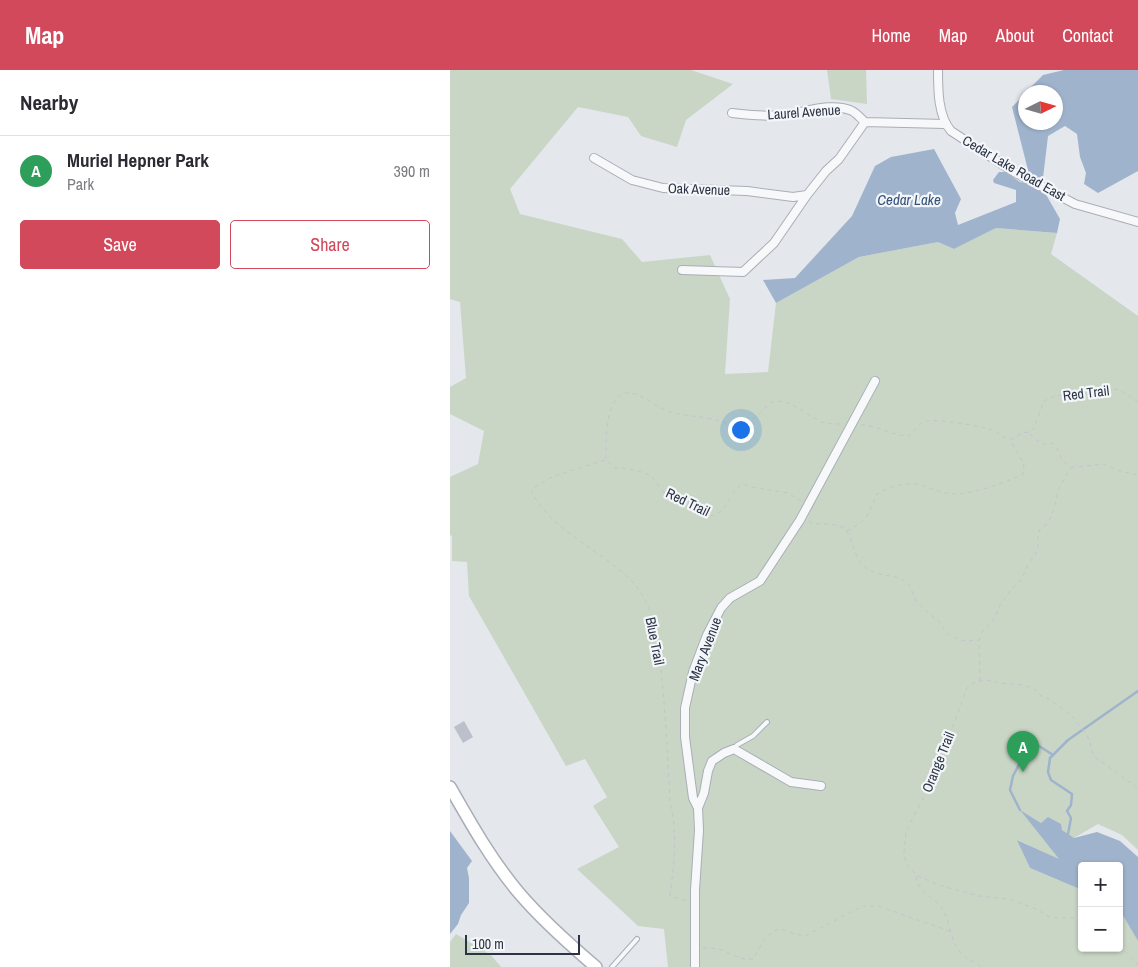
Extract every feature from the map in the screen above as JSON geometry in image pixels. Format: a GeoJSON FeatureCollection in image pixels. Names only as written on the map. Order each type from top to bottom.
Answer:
{"type":"FeatureCollection","features":[{"type":"Feature","properties":{"kind":"street"},"geometry":{"type":"LineString","coordinates":[[682,270],[743,272],[774,243],[807,195],[868,122],[945,124],[938,92],[938,70]]}},
{"type":"Feature","properties":{"kind":"street","name":"Laurel Avenue"},"geometry":{"type":"LineString","coordinates":[[732,112],[771,116],[838,108],[848,109],[868,122]]}},
{"type":"Feature","properties":{"kind":"street","name":"Cedar Lake Road East"},"geometry":{"type":"LineString","coordinates":[[945,124],[951,132],[1024,178],[1075,204],[1138,222]]}},
{"type":"Feature","properties":{"kind":"street","name":"Oak Avenue"},"geometry":{"type":"LineString","coordinates":[[594,158],[632,180],[663,188],[751,191],[793,197],[807,195]]}},
{"type":"Feature","properties":{"kind":"street","name":"Mary Avenue"},"geometry":{"type":"LineString","coordinates":[[695,967],[695,906],[699,830],[698,808],[693,798],[685,737],[685,708],[693,672],[707,635],[721,608],[730,598],[760,581],[804,513],[875,381]]}},
{"type":"Feature","properties":{"kind":"street"},"geometry":{"type":"LineString","coordinates":[[698,808],[704,793],[709,766],[716,758],[734,749],[790,782],[821,786]]}},
{"type":"Feature","properties":{"kind":"street"},"geometry":{"type":"LineString","coordinates":[[450,787],[483,843],[518,892],[549,925],[596,967]]}},
{"type":"Feature","properties":{"kind":"lane"},"geometry":{"type":"LineString","coordinates":[[734,749],[737,745],[754,736],[767,722]]}},
{"type":"Feature","properties":{"kind":"lane"},"geometry":{"type":"LineString","coordinates":[[612,967],[637,939]]}},
{"type":"Feature","properties":{"kind":"path","name":"Red Trail"},"geometry":{"type":"LineString","coordinates":[[1030,432],[1034,428],[1044,401],[1055,396],[1089,394],[1114,389],[1120,390],[1138,402]]}},
{"type":"Feature","properties":{"kind":"path"},"geometry":{"type":"LineString","coordinates":[[606,460],[607,432],[611,405],[620,394],[630,392],[676,414],[704,418],[736,426],[747,426],[774,401],[790,405],[824,422],[852,426],[865,425],[902,436],[909,436],[923,422],[928,420],[989,428],[1000,433],[1010,440],[1024,464],[1023,474],[990,487],[955,494],[930,489],[919,484],[898,485],[884,489],[876,495],[871,511],[865,519],[847,531],[855,554],[868,569],[884,576],[906,581],[922,608],[941,623],[954,638],[969,641],[979,640]]}},
{"type":"Feature","properties":{"kind":"path"},"geometry":{"type":"LineString","coordinates":[[1010,440],[1022,433],[1030,432],[1036,440],[1044,444],[1052,443],[1056,446],[1062,460],[1070,467],[1078,468],[1103,464],[1119,471],[1138,475]]}},
{"type":"Feature","properties":{"kind":"path","name":"Red Trail"},"geometry":{"type":"LineString","coordinates":[[606,460],[615,468],[653,477],[663,491],[670,496],[688,500],[708,515],[715,515],[720,511],[737,487],[743,484],[788,493],[802,502],[806,518],[811,523],[836,525],[847,531]]}},
{"type":"Feature","properties":{"kind":"path","name":"Blue Trail"},"geometry":{"type":"LineString","coordinates":[[606,460],[554,476],[531,491],[552,518],[631,580],[651,615],[659,645],[665,707],[670,802],[674,816],[675,836],[670,896],[690,902],[695,906]]}},
{"type":"Feature","properties":{"kind":"path"},"geometry":{"type":"LineString","coordinates":[[1070,467],[1066,478],[1058,490],[1056,506],[1050,519],[1040,529],[1038,550],[1021,580],[1013,586],[1000,605],[995,618],[986,625],[979,640],[980,681],[1027,686],[1072,716],[1086,734],[1090,741],[1091,750],[1096,758],[1138,788]]}},
{"type":"Feature","properties":{"kind":"path","name":"Orange Trail"},"geometry":{"type":"LineString","coordinates":[[916,876],[906,863],[904,853],[906,831],[927,791],[930,778],[939,764],[964,695],[973,683],[980,681]]}},
{"type":"Feature","properties":{"kind":"path"},"geometry":{"type":"LineString","coordinates":[[916,876],[963,893],[1009,899],[1036,909],[1051,918],[1078,918]]}},
{"type":"Feature","properties":{"kind":"path"},"geometry":{"type":"LineString","coordinates":[[916,876],[917,883],[929,898],[936,901],[942,908],[950,922],[958,951],[981,967]]}},
{"type":"Feature","properties":{"kind":"path"},"geometry":{"type":"LineString","coordinates":[[695,948],[723,950],[739,958],[753,959],[760,946],[772,932],[780,929],[801,936],[807,935],[863,906],[871,905],[952,932]]}},
{"type":"Feature","properties":{"kind":"path"},"geometry":{"type":"LineString","coordinates":[[1123,949],[1138,965]]}},
{"type":"Feature","properties":{"kind":"green space"},"geometry":{"type":"Polygon","coordinates":[[[450,70],[691,70],[733,84],[686,120],[677,147],[641,136],[628,117],[578,107],[510,189],[520,214],[622,239],[642,262],[710,255],[730,299],[725,374],[768,372],[776,303],[859,257],[938,242],[954,249],[996,228],[1057,233],[1051,254],[1138,316],[1138,850],[1122,835],[1098,824],[1074,838],[1041,823],[1021,811],[1060,860],[1018,840],[1030,868],[1078,888],[1078,952],[1123,952],[1123,916],[1138,941],[1138,967],[668,967],[664,929],[638,926],[577,869],[619,847],[593,806],[607,797],[585,759],[566,766],[469,596],[467,562],[452,561],[450,477],[478,464],[484,431],[450,414],[450,387],[466,378],[460,302],[450,299],[450,70]]]}},
{"type":"Feature","properties":{"kind":"green space"},"geometry":{"type":"Polygon","coordinates":[[[827,70],[866,70],[867,104],[831,99],[827,70]]]}},
{"type":"Feature","properties":{"kind":"green space"},"geometry":{"type":"Polygon","coordinates":[[[456,934],[491,955],[501,967],[450,967],[450,942],[456,934]]]}},
{"type":"Feature","properties":{"kind":"water","name":"Cedar Lake"},"geometry":{"type":"Polygon","coordinates":[[[1064,70],[1138,70],[1138,171],[1098,193],[1084,184],[1086,173],[1080,157],[1077,134],[1065,126],[1063,127],[1063,85],[1033,85],[1043,75],[1064,70]]]}},
{"type":"Feature","properties":{"kind":"water","name":"Cedar Lake"},"geometry":{"type":"Polygon","coordinates":[[[1018,101],[1018,130],[1058,130],[1048,136],[1043,178],[1037,179],[1034,186],[1044,191],[1060,219],[1057,233],[996,228],[954,249],[938,242],[859,257],[776,303],[763,280],[795,278],[852,216],[875,166],[891,157],[934,149],[961,199],[955,213],[958,225],[1016,202],[1016,190],[994,183],[993,180],[999,172],[1005,172],[1020,182],[1026,183],[1029,174],[1012,107],[1018,101]]]}},
{"type":"Feature","properties":{"kind":"water"},"geometry":{"type":"Polygon","coordinates":[[[1020,810],[1041,823],[1048,817],[1061,824],[1062,830],[1074,838],[1097,832],[1120,841],[1138,857],[1138,941],[1123,916],[1123,862],[1078,862],[1078,888],[1030,868],[1017,840],[1059,859],[1020,810]]]}},
{"type":"Feature","properties":{"kind":"water"},"geometry":{"type":"Polygon","coordinates":[[[450,831],[472,861],[467,868],[469,903],[461,915],[458,924],[450,934],[450,831]]]}},
{"type":"Feature","properties":{"kind":"building"},"geometry":{"type":"Polygon","coordinates":[[[464,721],[473,737],[463,743],[454,727],[464,721]]]}},
{"type":"Feature","properties":{"kind":"waterway"},"geometry":{"type":"LineString","coordinates":[[1068,834],[1071,818],[1067,811],[1071,805],[1072,794],[1051,780],[1048,772],[1050,758],[1068,740],[1138,691]]}},
{"type":"Feature","properties":{"kind":"waterway"},"geometry":{"type":"LineString","coordinates":[[1020,810],[1010,790],[1013,776],[1025,753],[1036,744],[1053,755]]}},
{"type":"Feature","properties":{"kind":"place","name":"Muriel Hepner Park"},"geometry":{"type":"Point","coordinates":[1023,772]}}]}
